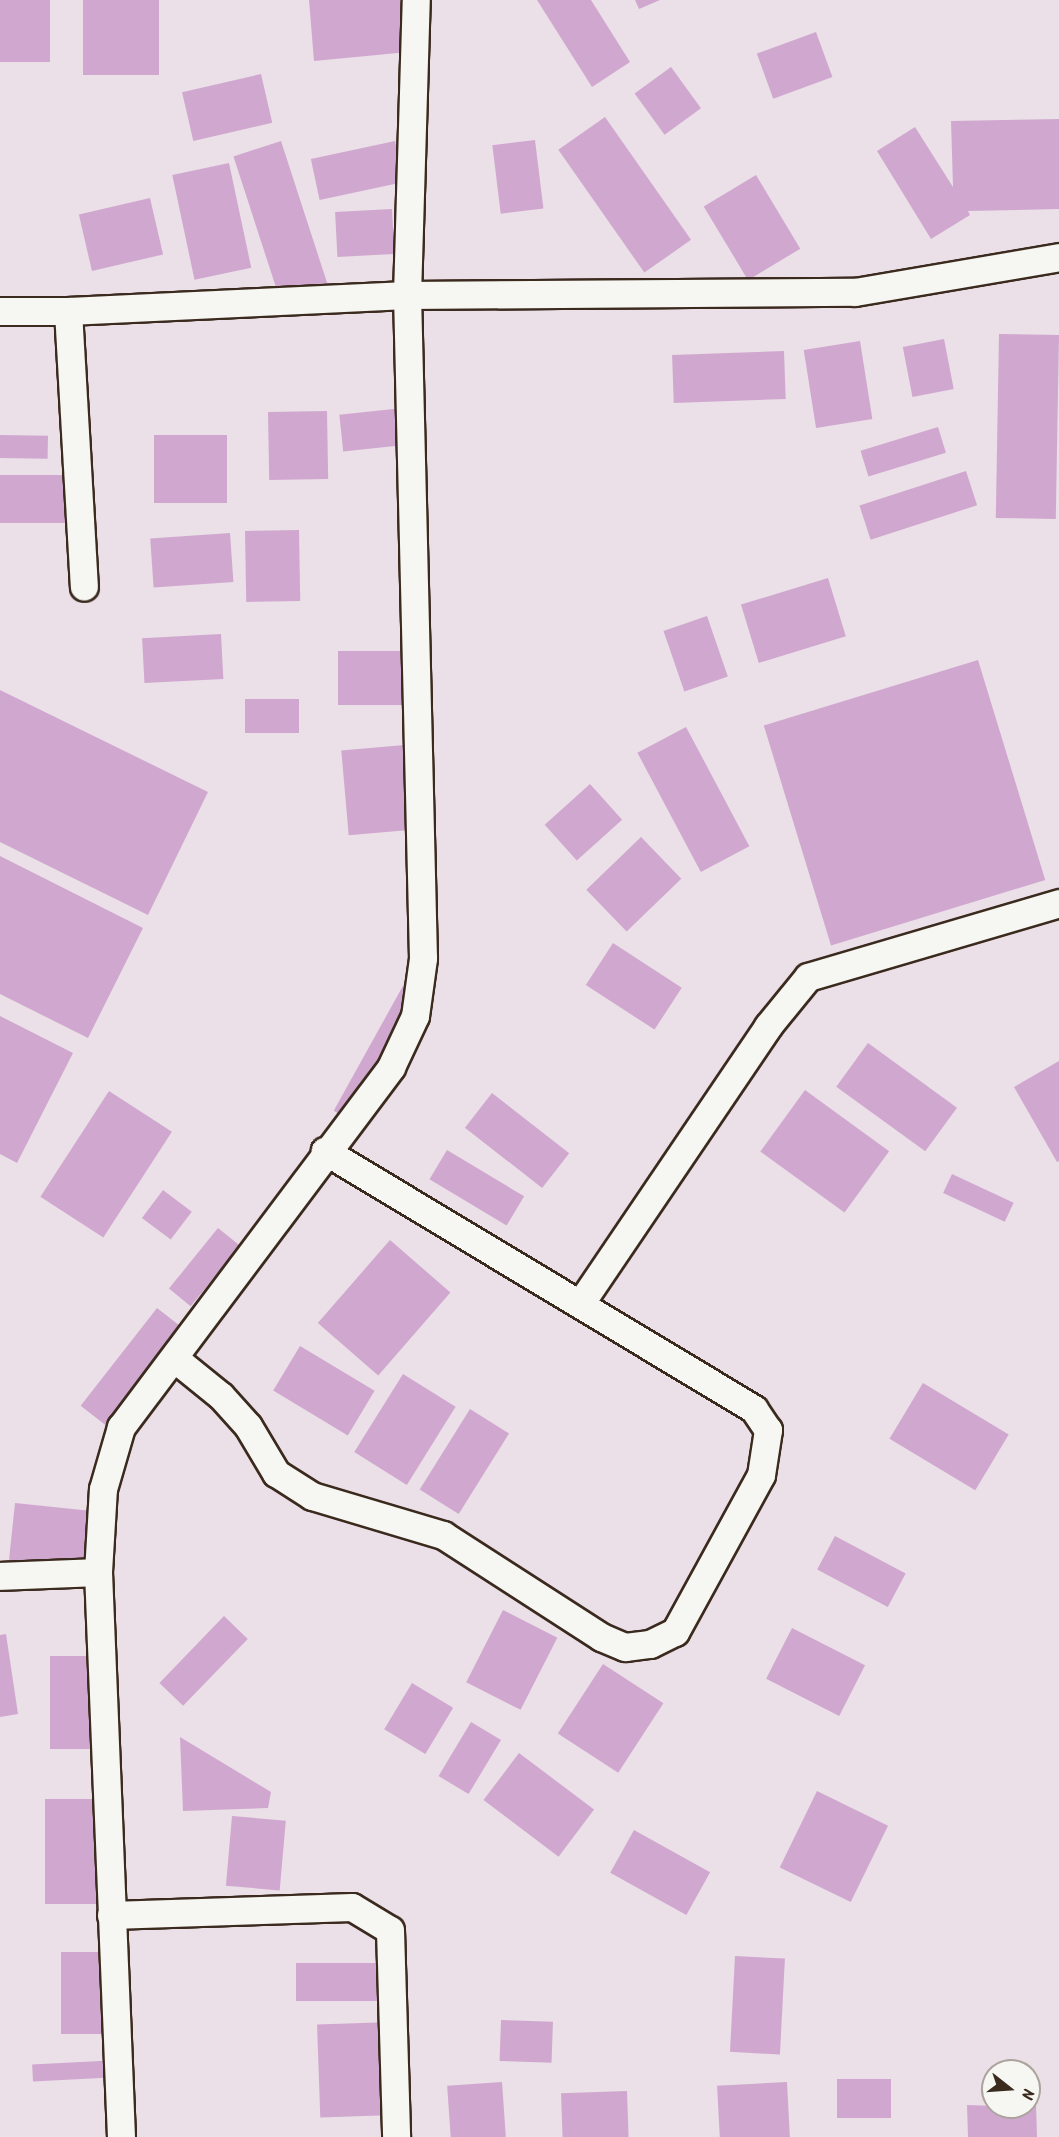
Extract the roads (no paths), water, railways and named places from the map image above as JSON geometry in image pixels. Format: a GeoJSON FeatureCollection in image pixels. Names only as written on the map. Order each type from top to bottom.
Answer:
{"type":"FeatureCollection","features":[{"type":"Feature","properties":{"kind":"street"},"geometry":{"type":"LineString","coordinates":[[121,2137],[98,1572],[103,1489],[121,1427],[325,1151],[391,1067],[415,1016],[423,958],[408,295],[416,0]]}},
{"type":"Feature","properties":{"kind":"street"},"geometry":{"type":"LineString","coordinates":[[0,311],[68,311],[408,295],[855,292],[1059,257]]}},
{"type":"Feature","properties":{"kind":"street"},"geometry":{"type":"LineString","coordinates":[[68,311],[84,587]]}},
{"type":"Feature","properties":{"kind":"street"},"geometry":{"type":"LineString","coordinates":[[580,1304],[768,1026],[808,977],[1059,903]]}},
{"type":"Feature","properties":{"kind":"street"},"geometry":{"type":"LineString","coordinates":[[174,1358],[221,1396],[248,1426],[276,1473],[312,1496],[443,1535],[601,1637],[625,1647],[650,1644],[675,1632],[761,1475],[768,1430],[754,1409],[325,1151]]}},
{"type":"Feature","properties":{"kind":"street"},"geometry":{"type":"LineString","coordinates":[[0,1576],[98,1572]]}},
{"type":"Feature","properties":{"kind":"street"},"geometry":{"type":"LineString","coordinates":[[111,1916],[352,1907],[390,1930],[396,2137]]}}]}
